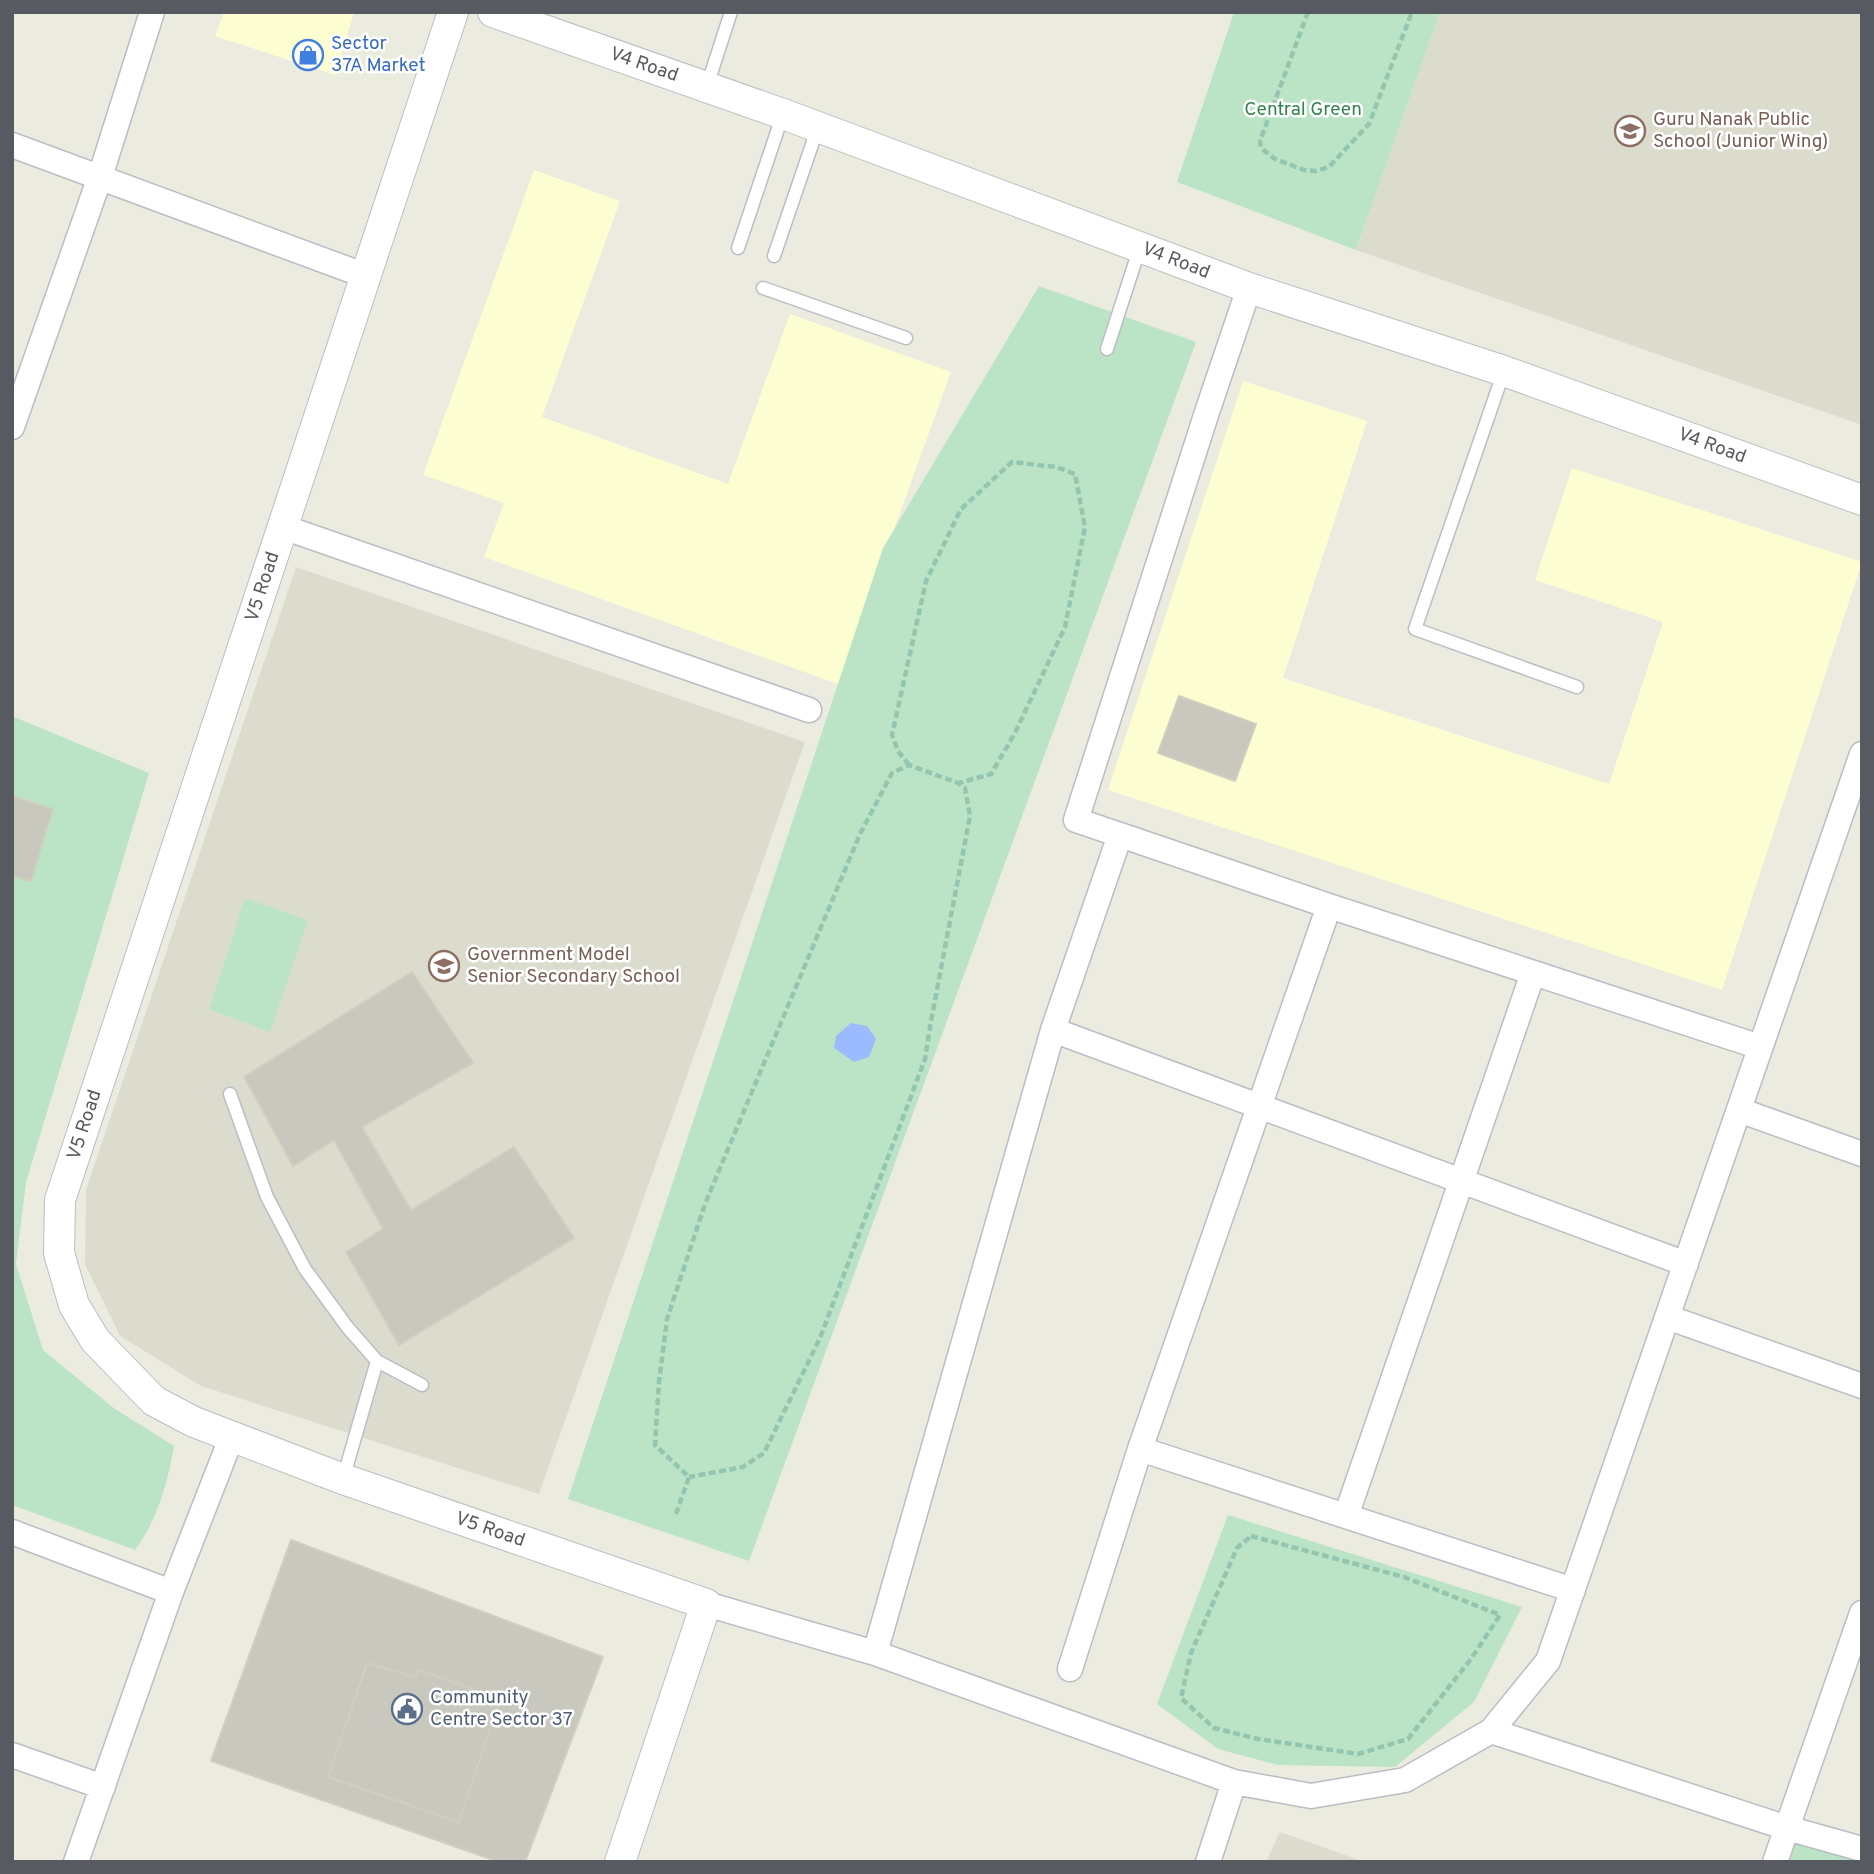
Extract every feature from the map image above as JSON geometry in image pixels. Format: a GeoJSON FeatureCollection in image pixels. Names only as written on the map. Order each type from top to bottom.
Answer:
{"type":"FeatureCollection","features":[{"type":"Feature","properties":{"kind":"street"},"geometry":{"type":"LineString","coordinates":[[12,428],[100,177],[152,12]]}},
{"type":"Feature","properties":{"kind":"street","name":"V5 Road"},"geometry":{"type":"LineString","coordinates":[[453,12],[60,1200],[58,1253],[74,1305],[96,1340],[154,1401],[194,1422],[343,1479],[706,1604]]}},
{"type":"Feature","properties":{"kind":"street","name":"V4 Road"},"geometry":{"type":"LineString","coordinates":[[493,12],[707,86],[1249,288],[1504,371],[1862,500]]}},
{"type":"Feature","properties":{"kind":"street"},"geometry":{"type":"LineString","coordinates":[[12,145],[366,276]]}},
{"type":"Feature","properties":{"kind":"street"},"geometry":{"type":"LineString","coordinates":[[1249,288],[1076,820],[1760,1047]]}},
{"type":"Feature","properties":{"kind":"street"},"geometry":{"type":"LineString","coordinates":[[283,527],[809,710]]}},
{"type":"Feature","properties":{"kind":"street"},"geometry":{"type":"LineString","coordinates":[[620,1862],[706,1604],[875,1653],[1234,1782],[1311,1796],[1405,1780],[1491,1731],[1548,1661],[1862,754]]}},
{"type":"Feature","properties":{"kind":"street"},"geometry":{"type":"LineString","coordinates":[[875,1653],[1052,1030],[1121,835]]}},
{"type":"Feature","properties":{"kind":"street"},"geometry":{"type":"LineString","coordinates":[[1070,1669],[1140,1449],[1329,906]]}},
{"type":"Feature","properties":{"kind":"street"},"geometry":{"type":"LineString","coordinates":[[1346,1516],[1533,973]]}},
{"type":"Feature","properties":{"kind":"street"},"geometry":{"type":"LineString","coordinates":[[1052,1030],[1686,1264]]}},
{"type":"Feature","properties":{"kind":"street"},"geometry":{"type":"LineString","coordinates":[[1739,1110],[1862,1154]]}},
{"type":"Feature","properties":{"kind":"street"},"geometry":{"type":"LineString","coordinates":[[1667,1317],[1862,1386]]}},
{"type":"Feature","properties":{"kind":"street"},"geometry":{"type":"LineString","coordinates":[[76,1862],[171,1592],[232,1436]]}},
{"type":"Feature","properties":{"kind":"street"},"geometry":{"type":"LineString","coordinates":[[1140,1449],[1573,1590]]}},
{"type":"Feature","properties":{"kind":"street"},"geometry":{"type":"LineString","coordinates":[[12,1532],[171,1592]]}},
{"type":"Feature","properties":{"kind":"street"},"geometry":{"type":"LineString","coordinates":[[1775,1862],[1861,1615]]}},
{"type":"Feature","properties":{"kind":"street"},"geometry":{"type":"LineString","coordinates":[[1491,1731],[1787,1828],[1862,1849]]}},
{"type":"Feature","properties":{"kind":"street"},"geometry":{"type":"LineString","coordinates":[[12,1755],[103,1787]]}},
{"type":"Feature","properties":{"kind":"street"},"geometry":{"type":"LineString","coordinates":[[1208,1862],[1234,1782]]}},
{"type":"Feature","properties":{"kind":"lane"},"geometry":{"type":"LineString","coordinates":[[707,86],[731,12]]}},
{"type":"Feature","properties":{"kind":"lane"},"geometry":{"type":"LineString","coordinates":[[738,248],[783,114]]}},
{"type":"Feature","properties":{"kind":"lane"},"geometry":{"type":"LineString","coordinates":[[774,256],[818,127]]}},
{"type":"Feature","properties":{"kind":"lane"},"geometry":{"type":"LineString","coordinates":[[1107,349],[1139,247]]}},
{"type":"Feature","properties":{"kind":"lane"},"geometry":{"type":"LineString","coordinates":[[763,288],[906,338]]}},
{"type":"Feature","properties":{"kind":"lane"},"geometry":{"type":"LineString","coordinates":[[1504,371],[1415,629],[1577,687]]}},
{"type":"Feature","properties":{"kind":"lane"},"geometry":{"type":"LineString","coordinates":[[230,1094],[267,1197],[305,1269],[348,1328],[377,1361],[422,1385]]}},
{"type":"Feature","properties":{"kind":"lane"},"geometry":{"type":"LineString","coordinates":[[343,1479],[377,1361]]}},
{"type":"Feature","properties":{"kind":"path"},"geometry":{"type":"LineString","coordinates":[[1308,12],[1260,141],[1261,148],[1275,159],[1316,171],[1328,167],[1369,124],[1412,12]]}},
{"type":"Feature","properties":{"kind":"path"},"geometry":{"type":"LineString","coordinates":[[690,1477],[743,1467],[764,1453],[820,1338],[925,1059],[970,816],[965,788],[909,765],[898,751],[892,735],[926,581],[961,509],[1012,461],[1065,470],[1074,474],[1085,527],[1065,627],[1015,733],[991,774],[958,783]]}},
{"type":"Feature","properties":{"kind":"path"},"geometry":{"type":"LineString","coordinates":[[690,1477],[655,1445],[667,1319],[705,1204],[860,834],[892,774],[909,765]]}},
{"type":"Feature","properties":{"kind":"path"},"geometry":{"type":"LineString","coordinates":[[676,1514],[690,1477]]}},
{"type":"Feature","properties":{"kind":"path"},"geometry":{"type":"LineString","coordinates":[[1251,1536],[1404,1577],[1500,1615],[1471,1659],[1408,1740],[1358,1754],[1258,1740],[1214,1728],[1181,1698],[1191,1653],[1237,1548],[1251,1536]]}},
{"type":"Feature","properties":{"kind":"shaded area","name":"Sector 37A Market"},"geometry":{"type":"Polygon","coordinates":[[[224,12],[354,12],[335,75],[215,36],[224,12]]]}},
{"type":"Feature","properties":{"kind":"shaded area","name":"Guru Nanak Public School (Junior Wing)"},"geometry":{"type":"Polygon","coordinates":[[[1440,12],[1862,12],[1862,425],[1356,250],[1440,12]]]}},
{"type":"Feature","properties":{"kind":"shaded area"},"geometry":{"type":"Polygon","coordinates":[[[534,170],[620,201],[542,417],[728,484],[790,314],[951,372],[838,684],[484,557],[504,503],[423,475],[534,170]]]}},
{"type":"Feature","properties":{"kind":"shaded area"},"geometry":{"type":"Polygon","coordinates":[[[1243,381],[1367,421],[1283,678],[1609,784],[1663,622],[1535,580],[1572,468],[1862,562],[1722,990],[1108,790],[1243,381]]]}},
{"type":"Feature","properties":{"kind":"shaded area","name":"Government Model Senior Secondary School"},"geometry":{"type":"Polygon","coordinates":[[[296,567],[805,742],[539,1494],[201,1386],[120,1336],[85,1264],[86,1190],[296,567]]]}},
{"type":"Feature","properties":{"kind":"shaded area"},"geometry":{"type":"Polygon","coordinates":[[[1280,1832],[1365,1862],[1266,1862],[1280,1832]]]}},
{"type":"Feature","properties":{"kind":"green space","name":"Central Green"},"geometry":{"type":"Polygon","coordinates":[[[1234,12],[1440,12],[1356,250],[1177,182],[1234,12]]]}},
{"type":"Feature","properties":{"kind":"green space"},"geometry":{"type":"Polygon","coordinates":[[[1039,286],[1196,342],[749,1561],[568,1499],[883,548],[1039,286]]]}},
{"type":"Feature","properties":{"kind":"green space"},"geometry":{"type":"Polygon","coordinates":[[[12,716],[149,773],[26,1182],[16,1264],[43,1350],[115,1409],[174,1446],[160,1501],[150,1527],[135,1550],[12,1505],[12,716]]]}},
{"type":"Feature","properties":{"kind":"green space"},"geometry":{"type":"Polygon","coordinates":[[[245,898],[308,920],[270,1032],[209,1009],[245,898]]]}},
{"type":"Feature","properties":{"kind":"green space"},"geometry":{"type":"Polygon","coordinates":[[[1228,1515],[1522,1607],[1474,1702],[1395,1767],[1278,1765],[1218,1749],[1157,1704],[1228,1515]]]}},
{"type":"Feature","properties":{"kind":"green space"},"geometry":{"type":"Polygon","coordinates":[[[1800,1826],[1862,1847],[1862,1862],[1787,1862],[1800,1826]]]}},
{"type":"Feature","properties":{"kind":"water"},"geometry":{"type":"Polygon","coordinates":[[[851,1023],[867,1026],[876,1039],[869,1057],[854,1062],[834,1048],[836,1036],[851,1023]]]}},
{"type":"Feature","properties":{"kind":"building"},"geometry":{"type":"Polygon","coordinates":[[[1179,696],[1256,724],[1235,781],[1158,753],[1179,696]]]}},
{"type":"Feature","properties":{"kind":"building"},"geometry":{"type":"Polygon","coordinates":[[[12,796],[53,809],[31,881],[12,876],[12,796]]]}},
{"type":"Feature","properties":{"kind":"building"},"geometry":{"type":"Polygon","coordinates":[[[412,972],[473,1063],[362,1127],[411,1210],[514,1147],[574,1238],[399,1345],[346,1252],[383,1229],[334,1140],[293,1166],[244,1077],[412,972]]]}},
{"type":"Feature","properties":{"kind":"building","name":"Community Centre Sector 37"},"geometry":{"type":"Polygon","coordinates":[[[291,1540],[603,1657],[525,1862],[499,1862],[211,1761],[291,1540]]]}},
{"type":"Feature","properties":{"kind":"building"},"geometry":{"type":"Polygon","coordinates":[[[367,1663],[415,1677],[419,1670],[500,1699],[459,1822],[328,1777],[367,1663]]]}},
{"type":"Feature","properties":{"kind":"place","name":"Sector 37A Market"},"geometry":{"type":"Point","coordinates":[308,55]}},
{"type":"Feature","properties":{"kind":"place","name":"Guru Nanak Public School (Junior Wing)"},"geometry":{"type":"Point","coordinates":[1630,131]}},
{"type":"Feature","properties":{"kind":"place","name":"Government Model Senior Secondary School"},"geometry":{"type":"Point","coordinates":[444,966]}},
{"type":"Feature","properties":{"kind":"place","name":"Community Centre Sector 37"},"geometry":{"type":"Point","coordinates":[407,1709]}}]}
